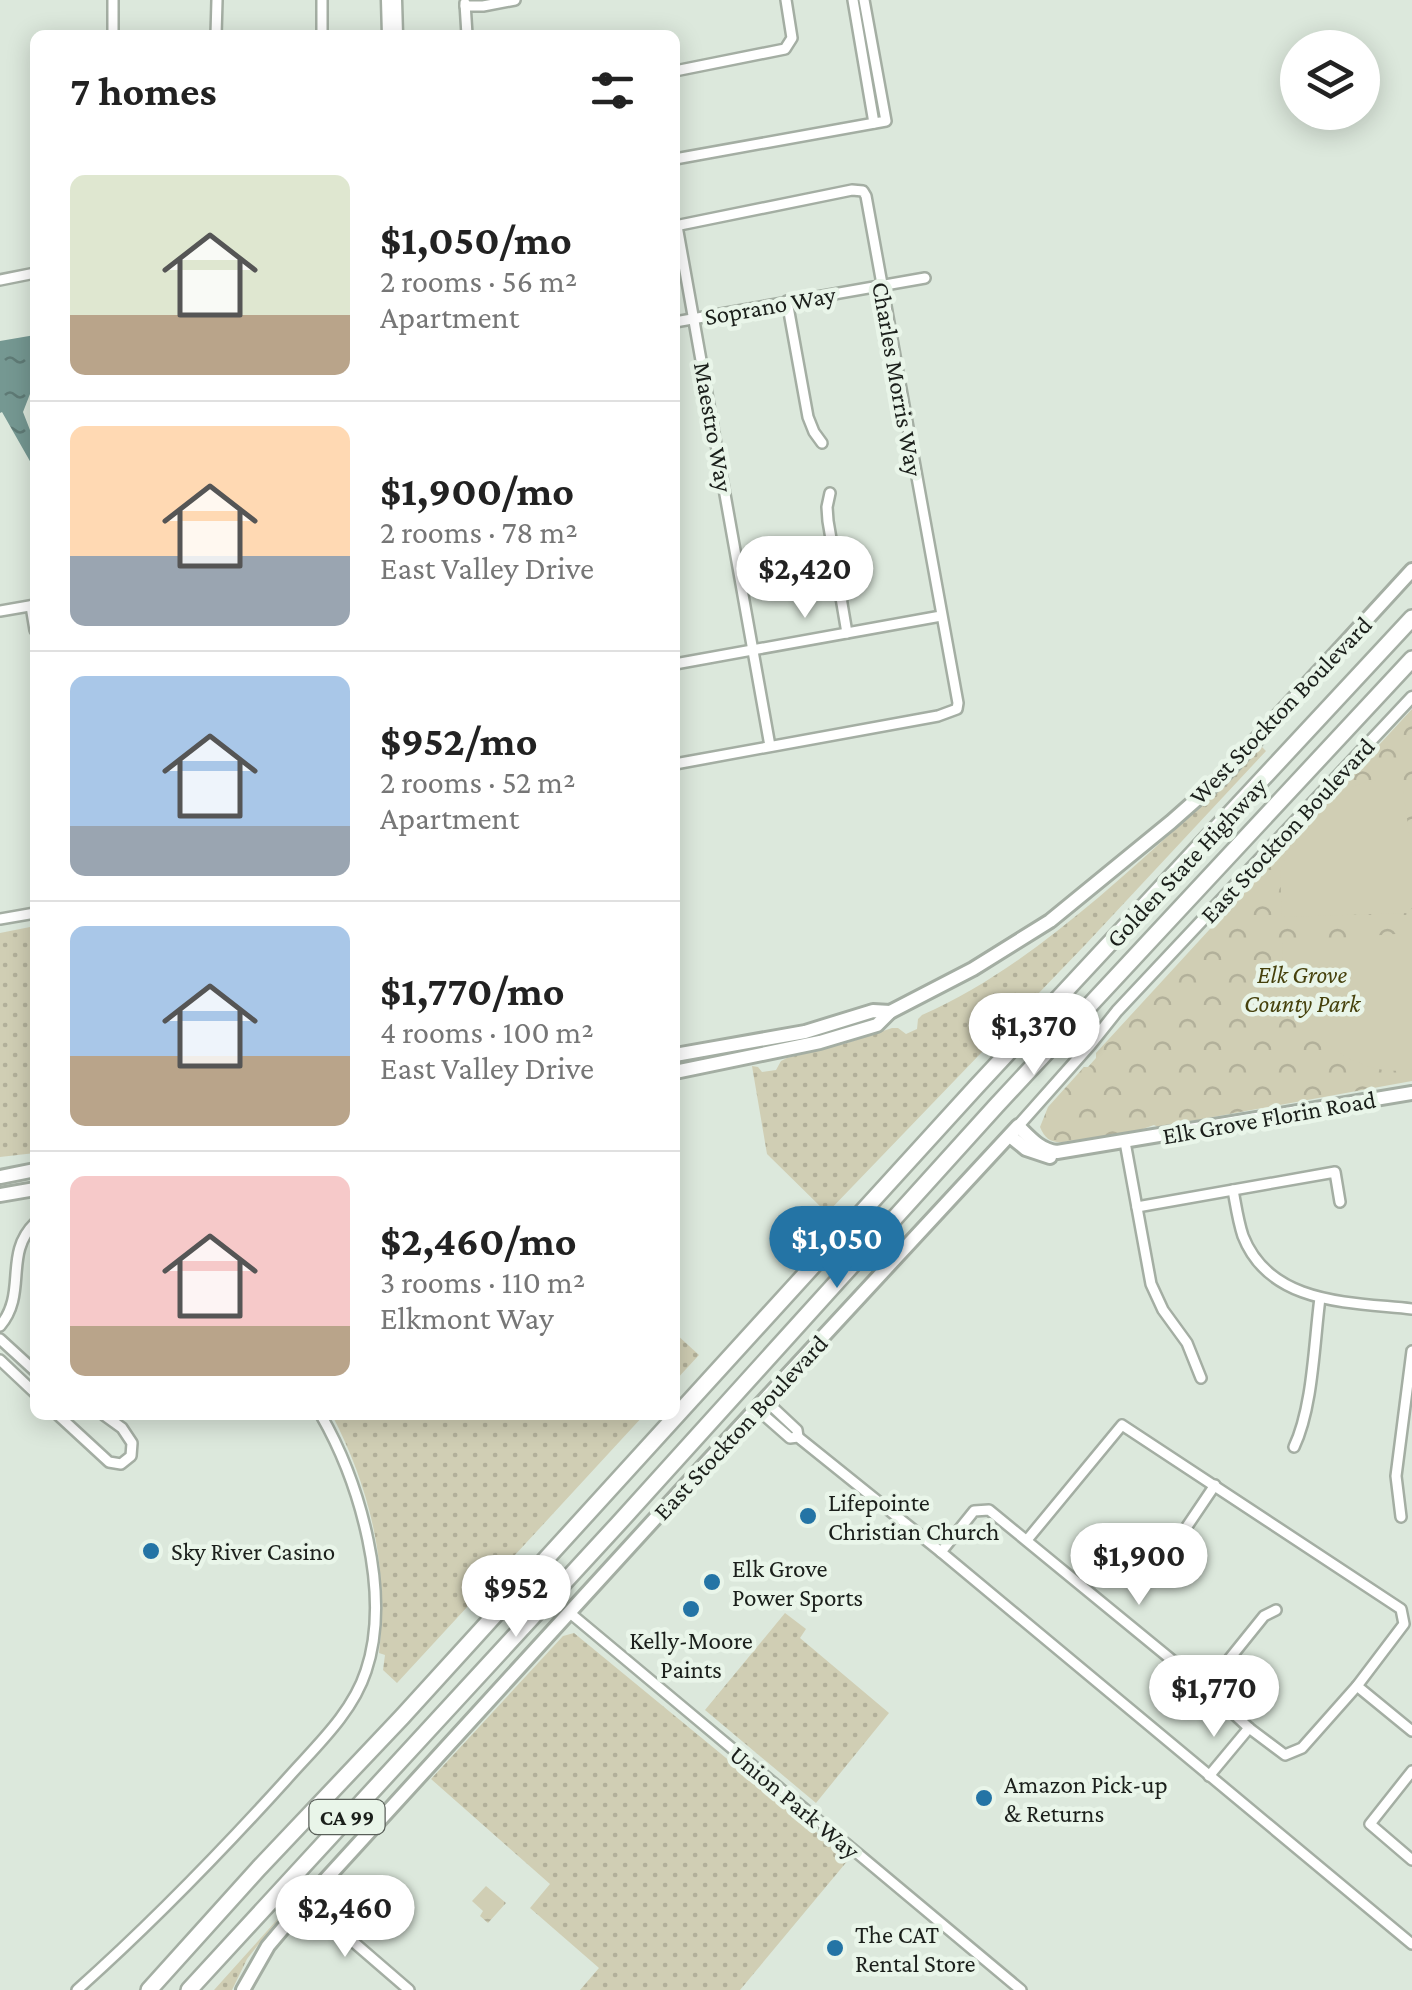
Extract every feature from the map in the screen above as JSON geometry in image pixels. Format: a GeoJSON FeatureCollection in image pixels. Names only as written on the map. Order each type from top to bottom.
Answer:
{"type":"FeatureCollection","features":[{"type":"Feature","properties":{"kind":"highway","name":"Golden State Highway"},"geometry":{"type":"LineString","coordinates":[[680,1412],[1412,618]]}},
{"type":"Feature","properties":{"kind":"highway","name":"Golden State Highway"},"geometry":{"type":"LineString","coordinates":[[192,1990],[1009,1092],[1412,659]]}},
{"type":"Feature","properties":{"kind":"highway","name":"Golden State Highway"},"geometry":{"type":"LineString","coordinates":[[149,1990],[673,1420]]}},
{"type":"Feature","properties":{"kind":"highway"},"geometry":{"type":"LineString","coordinates":[[138,1990],[163,1974]]}},
{"type":"Feature","properties":{"kind":"main road","name":"West Stockton Boulevard"},"geometry":{"type":"LineString","coordinates":[[768,1054],[877,1025],[890,1012],[972,969],[1050,921],[1223,776],[1412,570]]}},
{"type":"Feature","properties":{"kind":"main road"},"geometry":{"type":"LineString","coordinates":[[680,1054],[823,1027],[873,1012],[890,1012]]}},
{"type":"Feature","properties":{"kind":"main road"},"geometry":{"type":"LineString","coordinates":[[680,1071],[768,1054],[778,1045],[820,1034],[823,1027]]}},
{"type":"Feature","properties":{"kind":"main road"},"geometry":{"type":"LineString","coordinates":[[706,1066],[710,1060],[754,1049],[761,1040]]}},
{"type":"Feature","properties":{"kind":"main road","name":"Elk Grove Florin Road"},"geometry":{"type":"LineString","coordinates":[[1014,1131],[1047,1151],[1066,1151],[1412,1092]]}},
{"type":"Feature","properties":{"kind":"main road","name":"East Stockton Boulevard"},"geometry":{"type":"LineString","coordinates":[[243,1990],[268,1946],[306,1901],[1014,1131]]}},
{"type":"Feature","properties":{"kind":"main road"},"geometry":{"type":"LineString","coordinates":[[0,1176],[30,1171]]}},
{"type":"Feature","properties":{"kind":"main road"},"geometry":{"type":"LineString","coordinates":[[0,1195],[30,1190]]}},
{"type":"Feature","properties":{"kind":"street"},"geometry":{"type":"LineString","coordinates":[[113,0],[113,30]]}},
{"type":"Feature","properties":{"kind":"street"},"geometry":{"type":"LineString","coordinates":[[216,0],[216,30]]}},
{"type":"Feature","properties":{"kind":"street"},"geometry":{"type":"LineString","coordinates":[[322,0],[322,30]]}},
{"type":"Feature","properties":{"kind":"street"},"geometry":{"type":"LineString","coordinates":[[387,0],[388,30]]}},
{"type":"Feature","properties":{"kind":"street"},"geometry":{"type":"LineString","coordinates":[[396,0],[397,30]]}},
{"type":"Feature","properties":{"kind":"street"},"geometry":{"type":"LineString","coordinates":[[466,30],[465,3],[483,6],[515,0]]}},
{"type":"Feature","properties":{"kind":"street"},"geometry":{"type":"LineString","coordinates":[[680,69],[785,50],[792,38],[786,0]]}},
{"type":"Feature","properties":{"kind":"street"},"geometry":{"type":"LineString","coordinates":[[853,0],[874,123]]}},
{"type":"Feature","properties":{"kind":"street"},"geometry":{"type":"LineString","coordinates":[[680,157],[886,121],[864,0]]}},
{"type":"Feature","properties":{"kind":"street","name":"Charles Morris Way"},"geometry":{"type":"LineString","coordinates":[[680,225],[857,190],[866,196],[957,698],[957,709],[938,716],[680,763]]}},
{"type":"Feature","properties":{"kind":"street","name":"Maestro Way"},"geometry":{"type":"LineString","coordinates":[[680,246],[770,746]]}},
{"type":"Feature","properties":{"kind":"street"},"geometry":{"type":"LineString","coordinates":[[0,280],[30,274]]}},
{"type":"Feature","properties":{"kind":"street","name":"Soprano Way"},"geometry":{"type":"LineString","coordinates":[[680,321],[925,278]]}},
{"type":"Feature","properties":{"kind":"street"},"geometry":{"type":"LineString","coordinates":[[787,301],[808,417],[822,443]]}},
{"type":"Feature","properties":{"kind":"street"},"geometry":{"type":"LineString","coordinates":[[830,493],[826,507],[847,633]]}},
{"type":"Feature","properties":{"kind":"street"},"geometry":{"type":"LineString","coordinates":[[0,611],[30,606]]}},
{"type":"Feature","properties":{"kind":"street"},"geometry":{"type":"LineString","coordinates":[[680,663],[941,616]]}},
{"type":"Feature","properties":{"kind":"street","name":"East Stockton Boulevard"},"geometry":{"type":"LineString","coordinates":[[1014,1131],[1116,1011],[1412,697]]}},
{"type":"Feature","properties":{"kind":"street"},"geometry":{"type":"LineString","coordinates":[[0,919],[30,914]]}},
{"type":"Feature","properties":{"kind":"street"},"geometry":{"type":"LineString","coordinates":[[1125,1142],[1154,1294],[1187,1343],[1201,1378]]}},
{"type":"Feature","properties":{"kind":"street"},"geometry":{"type":"LineString","coordinates":[[1137,1207],[1335,1172],[1340,1202]]}},
{"type":"Feature","properties":{"kind":"street"},"geometry":{"type":"LineString","coordinates":[[1233,1190],[1242,1233],[1257,1261],[1290,1288],[1320,1298],[1412,1309]]}},
{"type":"Feature","properties":{"kind":"street"},"geometry":{"type":"LineString","coordinates":[[0,1326],[10,1312],[18,1251],[30,1229]]}},
{"type":"Feature","properties":{"kind":"street"},"geometry":{"type":"LineString","coordinates":[[1294,1447],[1306,1414],[1320,1298]]}},
{"type":"Feature","properties":{"kind":"street"},"geometry":{"type":"LineString","coordinates":[[0,1338],[30,1367]]}},
{"type":"Feature","properties":{"kind":"street"},"geometry":{"type":"LineString","coordinates":[[1401,1517],[1396,1485],[1407,1443],[1412,1350]]}},
{"type":"Feature","properties":{"kind":"street"},"geometry":{"type":"LineString","coordinates":[[0,1360],[30,1388]]}},
{"type":"Feature","properties":{"kind":"street"},"geometry":{"type":"LineString","coordinates":[[761,1405],[797,1430],[798,1437],[1412,1944]]}},
{"type":"Feature","properties":{"kind":"street"},"geometry":{"type":"LineString","coordinates":[[63,1420],[109,1462],[121,1464],[131,1456],[132,1443],[111,1420]]}},
{"type":"Feature","properties":{"kind":"street"},"geometry":{"type":"LineString","coordinates":[[76,1990],[218,1856],[336,1724],[362,1683],[374,1627],[371,1562],[355,1490],[324,1420]]}},
{"type":"Feature","properties":{"kind":"street"},"geometry":{"type":"LineString","coordinates":[[941,1552],[974,1511],[990,1510],[1249,1728],[1285,1755],[1302,1748],[1404,1624],[1400,1610],[1122,1425],[1026,1540]]}},
{"type":"Feature","properties":{"kind":"street"},"geometry":{"type":"LineString","coordinates":[[1162,1562],[1215,1485]]}},
{"type":"Feature","properties":{"kind":"street"},"geometry":{"type":"LineString","coordinates":[[1206,1688],[1264,1616],[1276,1610]]}},
{"type":"Feature","properties":{"kind":"street","name":"Union Park Way"},"geometry":{"type":"LineString","coordinates":[[570,1613],[1022,1990]]}},
{"type":"Feature","properties":{"kind":"street"},"geometry":{"type":"LineString","coordinates":[[1356,1686],[1412,1730]]}},
{"type":"Feature","properties":{"kind":"street"},"geometry":{"type":"LineString","coordinates":[[1209,1776],[1249,1728]]}},
{"type":"Feature","properties":{"kind":"street"},"geometry":{"type":"LineString","coordinates":[[1412,1771],[1370,1824],[1412,1860]]}},
{"type":"Feature","properties":{"kind":"street"},"geometry":{"type":"LineString","coordinates":[[306,1901],[410,1990]]}},
{"type":"Feature","properties":{"kind":"green space","name":"Elk Grove County Park"},"geometry":{"type":"Polygon","coordinates":[[[1412,709],[1412,1081],[1137,1131],[1064,1142],[1046,1137],[1040,1127],[1048,1107],[1412,709]]]}},
{"type":"Feature","properties":{"kind":"green space"},"geometry":{"type":"Polygon","coordinates":[[[1260,745],[1266,751],[827,1213],[767,1154],[752,1066],[762,1072],[776,1070],[787,1058],[892,1028],[906,1034],[917,1029],[922,1015],[1015,962],[1099,897],[1260,745]]]}},
{"type":"Feature","properties":{"kind":"green space"},"geometry":{"type":"Polygon","coordinates":[[[1386,777],[1397,777],[1402,782],[1412,855],[1412,908],[1408,913],[1282,917],[1280,869],[1302,826],[1327,799],[1386,777]]]}},
{"type":"Feature","properties":{"kind":"green space"},"geometry":{"type":"Polygon","coordinates":[[[30,927],[30,1154],[0,1157],[0,933],[30,927]]]}},
{"type":"Feature","properties":{"kind":"green space"},"geometry":{"type":"Polygon","coordinates":[[[1409,933],[1412,1069],[1370,1067],[1331,1046],[1301,1013],[1285,974],[1283,942],[1409,933]]]}},
{"type":"Feature","properties":{"kind":"green space"},"geometry":{"type":"Polygon","coordinates":[[[680,1338],[699,1355],[680,1376],[680,1338]]]}},
{"type":"Feature","properties":{"kind":"green space"},"geometry":{"type":"Polygon","coordinates":[[[334,1420],[639,1420],[397,1683],[383,1670],[385,1655],[379,1653],[379,1560],[367,1501],[334,1420]]]}},
{"type":"Feature","properties":{"kind":"green space"},"geometry":{"type":"Polygon","coordinates":[[[785,1613],[806,1629],[800,1638],[889,1713],[816,1803],[705,1710],[785,1613]]]}},
{"type":"Feature","properties":{"kind":"green space"},"geometry":{"type":"Polygon","coordinates":[[[574,1633],[849,1859],[740,1990],[580,1990],[599,1968],[530,1908],[550,1884],[431,1779],[563,1636],[574,1633]]]}},
{"type":"Feature","properties":{"kind":"green space"},"geometry":{"type":"Polygon","coordinates":[[[486,1886],[506,1903],[488,1923],[480,1916],[483,1911],[472,1901],[486,1886]]]}},
{"type":"Feature","properties":{"kind":"green space"},"geometry":{"type":"Polygon","coordinates":[[[284,1912],[247,1959],[232,1990],[214,1990],[284,1912]]]}},
{"type":"Feature","properties":{"kind":"water"},"geometry":{"type":"Polygon","coordinates":[[[30,336],[30,394],[23,412],[30,430],[30,461],[0,413],[0,341],[30,336]]]}},
{"type":"Feature","properties":{"kind":"place","name":"Lifepointe Christian Church"},"geometry":{"type":"Point","coordinates":[808,1516]}},
{"type":"Feature","properties":{"kind":"place","name":"Sky River Casino"},"geometry":{"type":"Point","coordinates":[151,1551]}},
{"type":"Feature","properties":{"kind":"place","name":"Elk Grove Power Sports"},"geometry":{"type":"Point","coordinates":[712,1582]}},
{"type":"Feature","properties":{"kind":"place","name":"Kelly-Moore Paints"},"geometry":{"type":"Point","coordinates":[691,1609]}},
{"type":"Feature","properties":{"kind":"place","name":"Amazon Pick-up & Returns"},"geometry":{"type":"Point","coordinates":[984,1798]}},
{"type":"Feature","properties":{"kind":"place","name":"The CAT Rental Store"},"geometry":{"type":"Point","coordinates":[835,1948]}}]}
